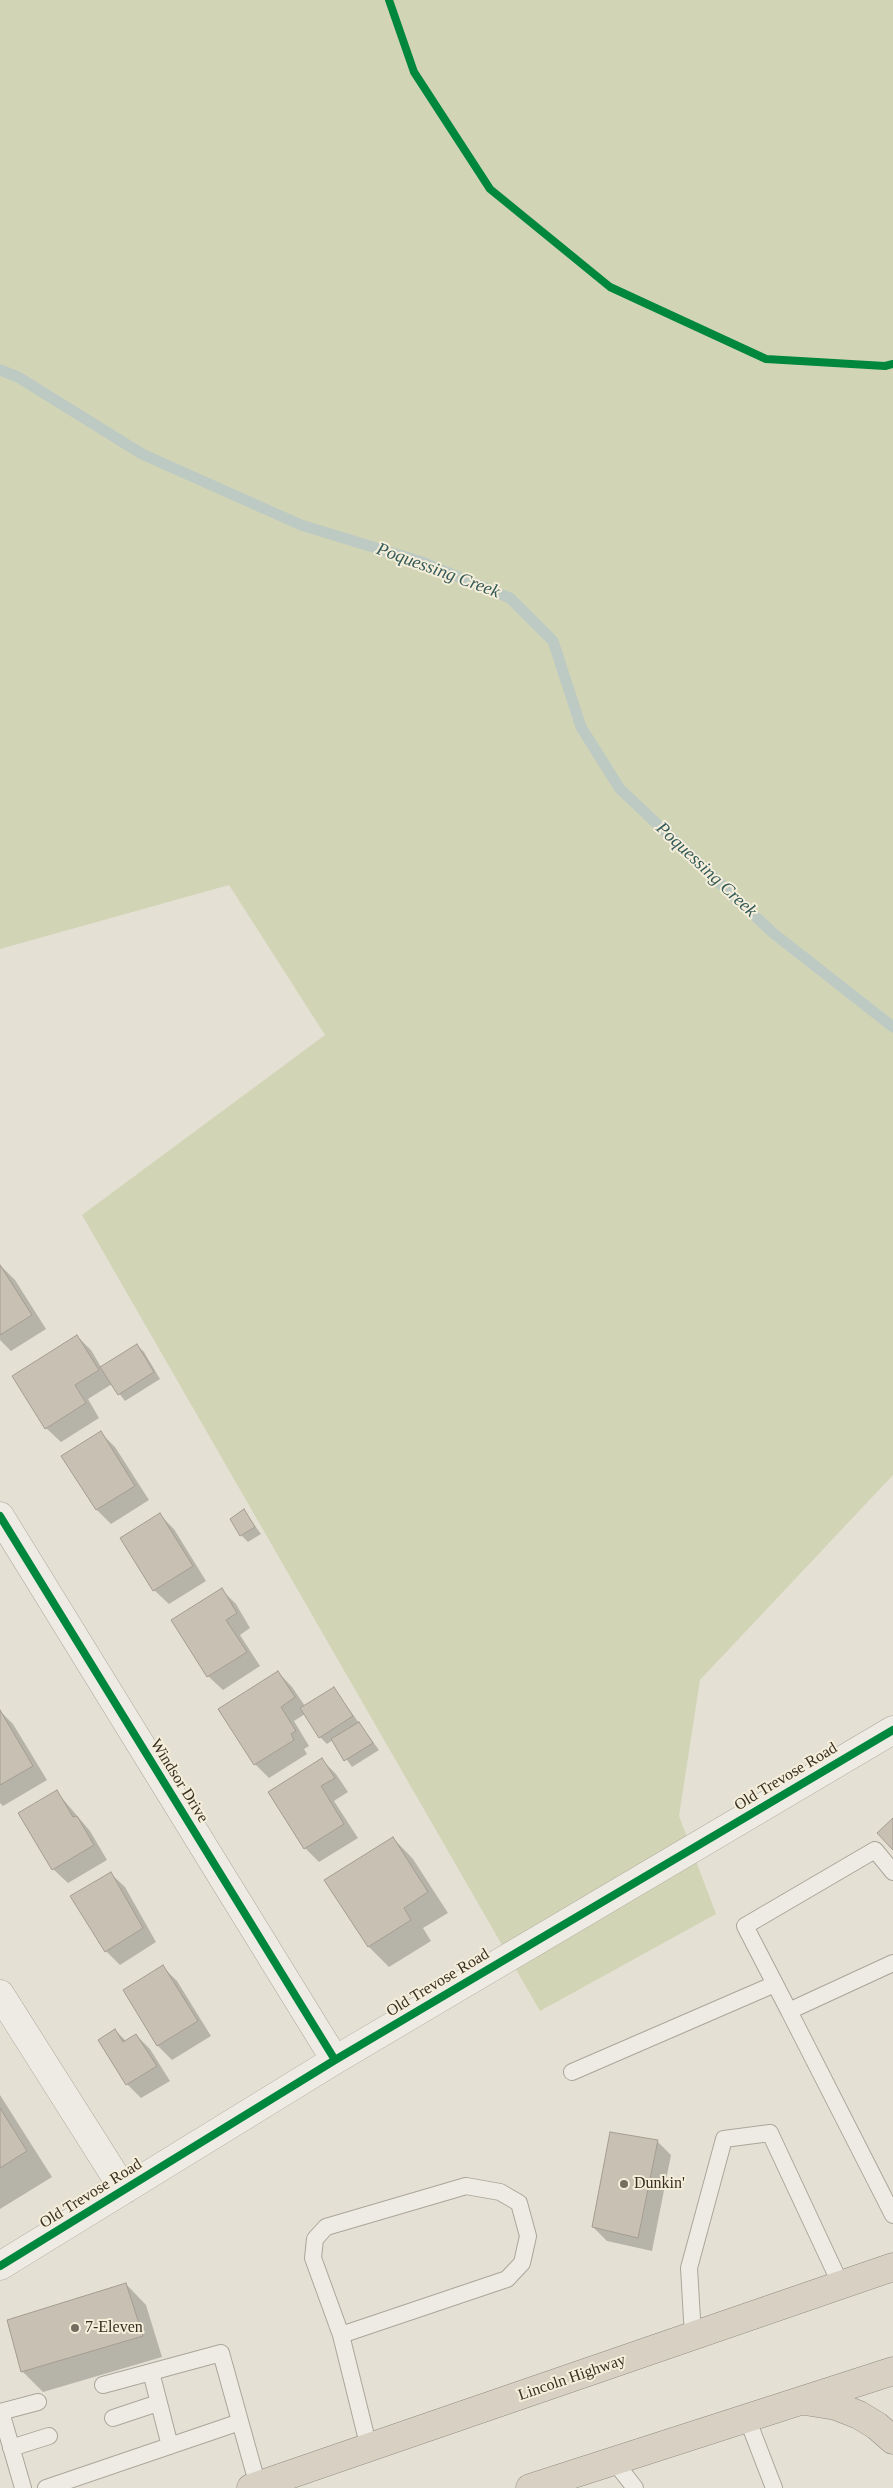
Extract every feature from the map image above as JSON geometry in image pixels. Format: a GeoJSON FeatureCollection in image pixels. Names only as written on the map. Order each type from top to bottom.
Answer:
{"type":"FeatureCollection","features":[{"type":"Feature","properties":{"kind":"highway","name":"Lincoln Highway"},"geometry":{"type":"LineString","coordinates":[[255,2487],[893,2267]]}},
{"type":"Feature","properties":{"kind":"highway"},"geometry":{"type":"LineString","coordinates":[[530,2488],[893,2371]]}},
{"type":"Feature","properties":{"kind":"highway"},"geometry":{"type":"LineString","coordinates":[[801,2401],[836,2406],[859,2414],[878,2426],[893,2440]]}},
{"type":"Feature","properties":{"kind":"street","name":"Windsor Drive"},"geometry":{"type":"LineString","coordinates":[[0,1516],[334,2060]]}},
{"type":"Feature","properties":{"kind":"street","name":"Old Trevose Road"},"geometry":{"type":"LineString","coordinates":[[0,2266],[334,2060],[893,1730]]}},
{"type":"Feature","properties":{"kind":"street"},"geometry":{"type":"LineString","coordinates":[[0,1994],[124,2190]]}},
{"type":"Feature","properties":{"kind":"lane"},"geometry":{"type":"LineString","coordinates":[[893,1872],[874,1850],[745,1926],[893,2215]]}},
{"type":"Feature","properties":{"kind":"lane"},"geometry":{"type":"LineString","coordinates":[[789,2011],[893,1963]]}},
{"type":"Feature","properties":{"kind":"lane"},"geometry":{"type":"LineString","coordinates":[[572,2072],[775,1984]]}},
{"type":"Feature","properties":{"kind":"lane"},"geometry":{"type":"LineString","coordinates":[[693,2336],[690,2268],[724,2139],[770,2134],[841,2285]]}},
{"type":"Feature","properties":{"kind":"lane"},"geometry":{"type":"LineString","coordinates":[[341,2335],[507,2279],[522,2262],[528,2236],[519,2203],[500,2192],[466,2186],[326,2227],[315,2239],[313,2258],[341,2335],[370,2448]]}},
{"type":"Feature","properties":{"kind":"lane"},"geometry":{"type":"LineString","coordinates":[[103,2385],[221,2353],[255,2487]]}},
{"type":"Feature","properties":{"kind":"lane"},"geometry":{"type":"LineString","coordinates":[[150,2372],[170,2446]]}},
{"type":"Feature","properties":{"kind":"lane"},"geometry":{"type":"LineString","coordinates":[[23,2488],[0,2412],[38,2402]]}},
{"type":"Feature","properties":{"kind":"lane"},"geometry":{"type":"LineString","coordinates":[[113,2418],[158,2403]]}},
{"type":"Feature","properties":{"kind":"lane"},"geometry":{"type":"LineString","coordinates":[[746,2418],[774,2488]]}},
{"type":"Feature","properties":{"kind":"lane"},"geometry":{"type":"LineString","coordinates":[[46,2488],[83,2482],[170,2446],[240,2422]]}},
{"type":"Feature","properties":{"kind":"lane"},"geometry":{"type":"LineString","coordinates":[[11,2448],[49,2436]]}},
{"type":"Feature","properties":{"kind":"lane"},"geometry":{"type":"LineString","coordinates":[[614,2461],[635,2488]]}},
{"type":"Feature","properties":{"kind":"green space"},"geometry":{"type":"Polygon","coordinates":[[[0,0],[893,0],[893,1475],[700,1680],[679,1816],[716,1914],[540,2011],[82,1215],[325,1035],[229,885],[0,949],[0,0]]]}},
{"type":"Feature","properties":{"kind":"building"},"geometry":{"type":"Polygon","coordinates":[[[0,1265],[32,1315],[0,1335],[0,1265]]]}},
{"type":"Feature","properties":{"kind":"building"},"geometry":{"type":"Polygon","coordinates":[[[77,1335],[99,1370],[75,1385],[86,1403],[45,1429],[12,1376],[77,1335]]]}},
{"type":"Feature","properties":{"kind":"building"},"geometry":{"type":"Polygon","coordinates":[[[137,1344],[154,1372],[118,1395],[100,1367],[137,1344]]]}},
{"type":"Feature","properties":{"kind":"building"},"geometry":{"type":"Polygon","coordinates":[[[101,1431],[135,1486],[96,1510],[61,1456],[101,1431]]]}},
{"type":"Feature","properties":{"kind":"building"},"geometry":{"type":"Polygon","coordinates":[[[244,1509],[255,1527],[240,1536],[230,1519],[244,1509]]]}},
{"type":"Feature","properties":{"kind":"building"},"geometry":{"type":"Polygon","coordinates":[[[160,1513],[193,1566],[153,1591],[120,1538],[160,1513]]]}},
{"type":"Feature","properties":{"kind":"building"},"geometry":{"type":"Polygon","coordinates":[[[222,1588],[237,1613],[226,1620],[247,1652],[207,1677],[171,1620],[222,1588]]]}},
{"type":"Feature","properties":{"kind":"building"},"geometry":{"type":"Polygon","coordinates":[[[278,1671],[295,1697],[281,1707],[296,1731],[291,1734],[294,1740],[254,1765],[218,1709],[278,1671]]]}},
{"type":"Feature","properties":{"kind":"building"},"geometry":{"type":"Polygon","coordinates":[[[334,1687],[353,1716],[319,1738],[300,1708],[334,1687]]]}},
{"type":"Feature","properties":{"kind":"building"},"geometry":{"type":"Polygon","coordinates":[[[0,1710],[33,1766],[0,1785],[0,1710]]]}},
{"type":"Feature","properties":{"kind":"building"},"geometry":{"type":"Polygon","coordinates":[[[359,1722],[373,1743],[344,1761],[331,1739],[359,1722]]]}},
{"type":"Feature","properties":{"kind":"building"},"geometry":{"type":"Polygon","coordinates":[[[322,1758],[335,1778],[321,1786],[344,1824],[304,1849],[268,1792],[322,1758]]]}},
{"type":"Feature","properties":{"kind":"building"},"geometry":{"type":"Polygon","coordinates":[[[57,1790],[73,1817],[77,1816],[94,1845],[52,1870],[18,1813],[57,1790]]]}},
{"type":"Feature","properties":{"kind":"building"},"geometry":{"type":"Polygon","coordinates":[[[893,1818],[893,1850],[877,1833],[893,1818]]]}},
{"type":"Feature","properties":{"kind":"building"},"geometry":{"type":"Polygon","coordinates":[[[393,1837],[428,1892],[404,1908],[411,1920],[368,1947],[324,1880],[393,1837]]]}},
{"type":"Feature","properties":{"kind":"building"},"geometry":{"type":"Polygon","coordinates":[[[111,1872],[143,1928],[105,1952],[70,1896],[111,1872]]]}},
{"type":"Feature","properties":{"kind":"building"},"geometry":{"type":"Polygon","coordinates":[[[163,1965],[198,2021],[157,2046],[123,1990],[163,1965]]]}},
{"type":"Feature","properties":{"kind":"building"},"geometry":{"type":"Polygon","coordinates":[[[115,2029],[123,2042],[136,2034],[157,2066],[126,2085],[98,2040],[115,2029]]]}},
{"type":"Feature","properties":{"kind":"building"},"geometry":{"type":"Polygon","coordinates":[[[0,2108],[27,2151],[0,2168],[0,2108]]]}},
{"type":"Feature","properties":{"kind":"building","name":"Dunkin'"},"geometry":{"type":"Polygon","coordinates":[[[610,2132],[658,2140],[638,2238],[592,2227],[610,2132]]]}},
{"type":"Feature","properties":{"kind":"building","name":"7-Eleven"},"geometry":{"type":"Polygon","coordinates":[[[126,2283],[143,2336],[21,2372],[7,2320],[126,2283]]]}},
{"type":"Feature","properties":{"kind":"waterway","name":"Poquessing Creek"},"geometry":{"type":"LineString","coordinates":[[0,370],[18,377],[142,454],[301,525],[422,562],[510,598],[553,641],[581,727],[620,789],[773,933],[893,1027]]}},
{"type":"Feature","properties":{"kind":"cycle path"},"geometry":{"type":"LineString","coordinates":[[389,0],[414,72],[490,189],[610,287],[766,359],[885,366],[893,364]]}},
{"type":"Feature","properties":{"kind":"cycle path"},"geometry":{"type":"LineString","coordinates":[[0,1516],[335,2060]]}},
{"type":"Feature","properties":{"kind":"cycle path"},"geometry":{"type":"LineString","coordinates":[[0,2266],[335,2060],[893,1730]]}},
{"type":"Feature","properties":{"kind":"place","name":"Dunkin'"},"geometry":{"type":"Point","coordinates":[624,2184]}},
{"type":"Feature","properties":{"kind":"place","name":"7-Eleven"},"geometry":{"type":"Point","coordinates":[75,2328]}}]}
